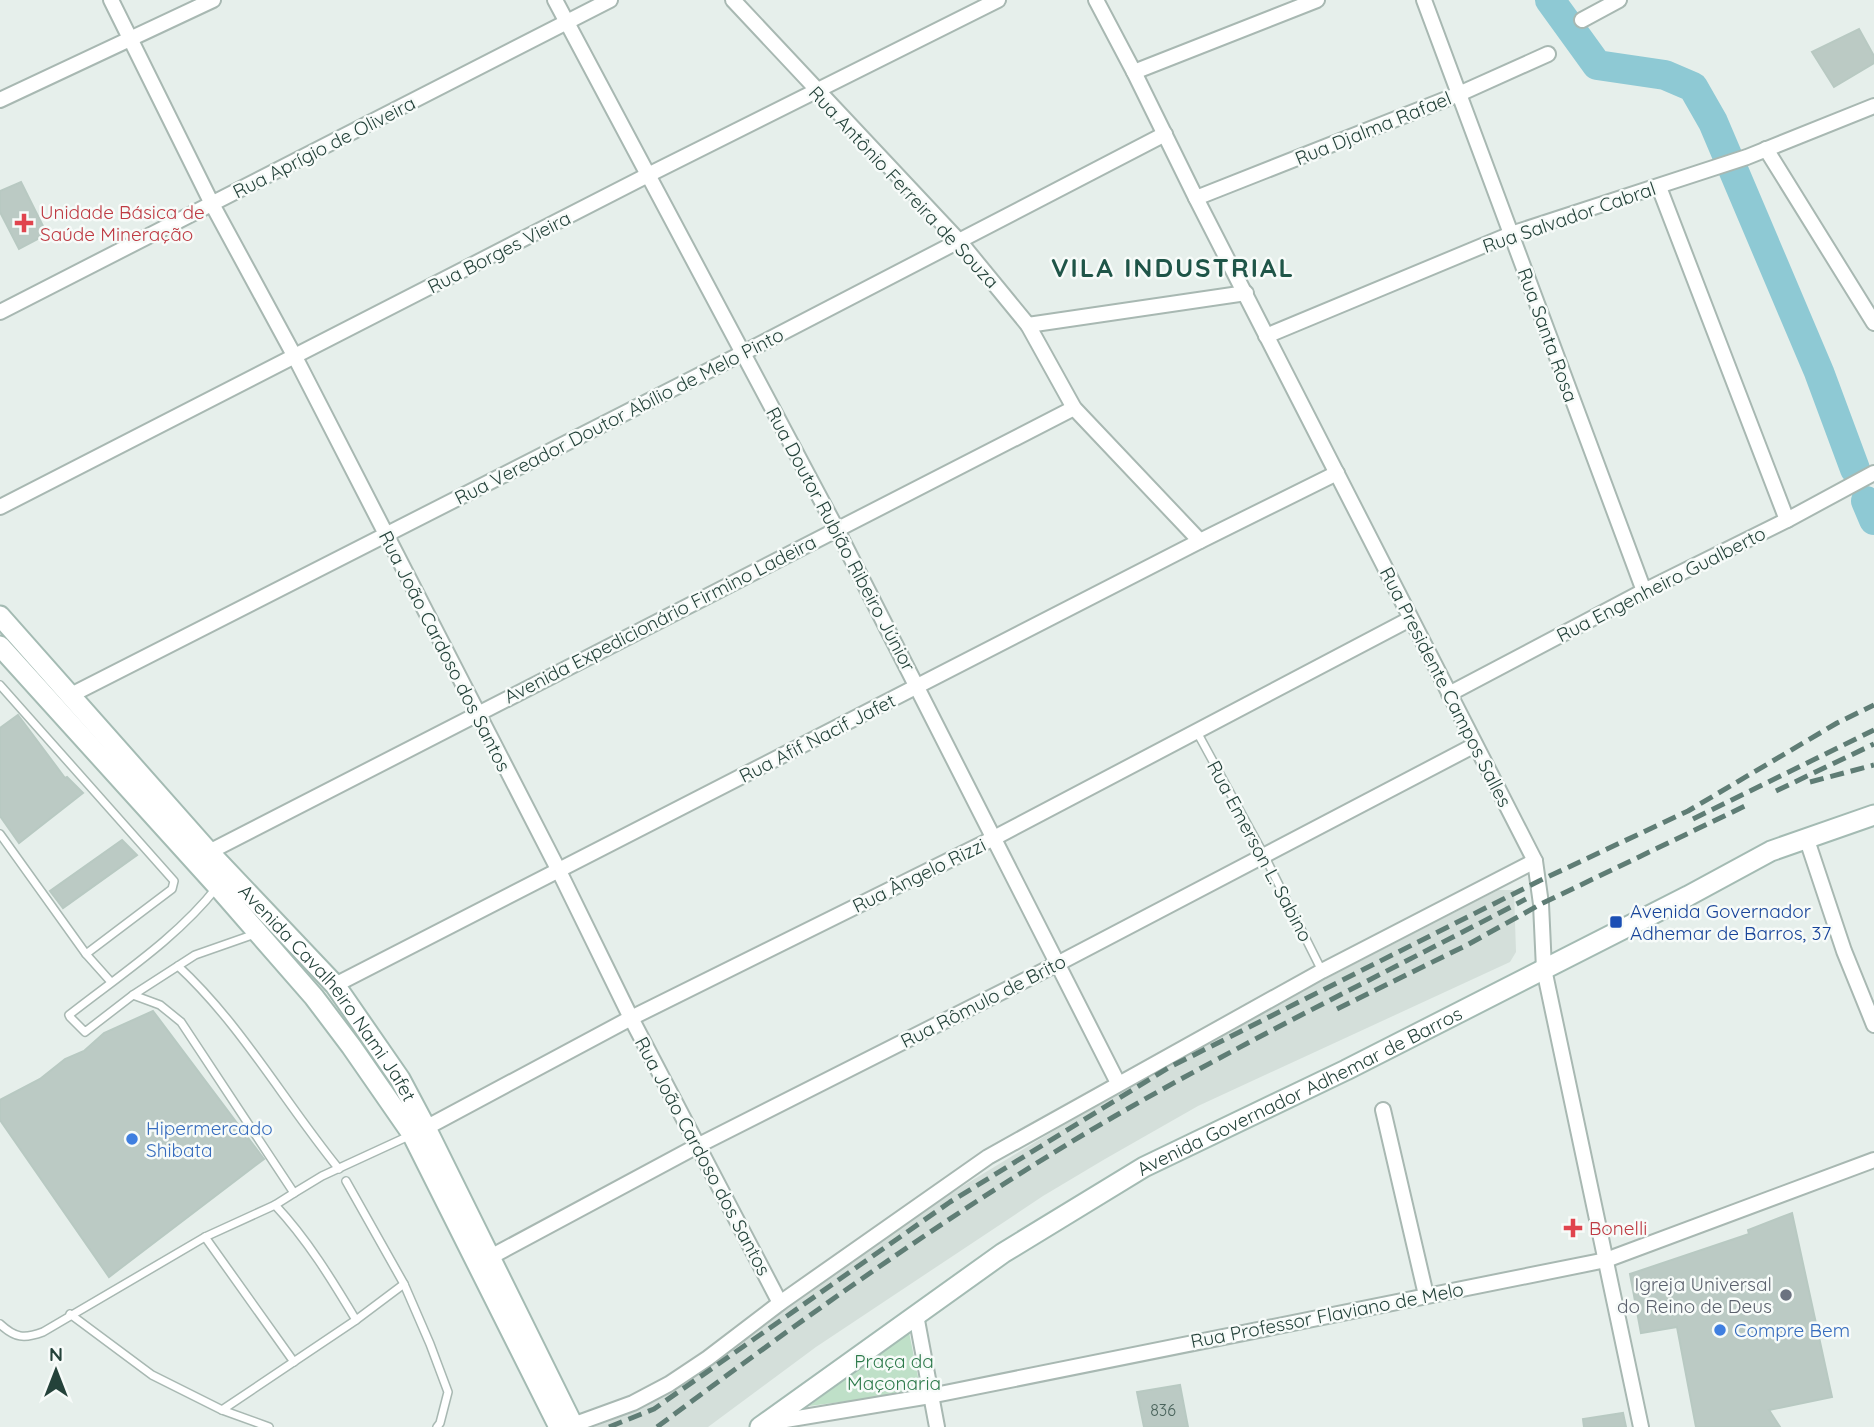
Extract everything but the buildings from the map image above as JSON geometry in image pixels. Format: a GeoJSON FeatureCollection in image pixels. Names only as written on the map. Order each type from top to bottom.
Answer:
{"type":"FeatureCollection","features":[{"type":"Feature","properties":{"kind":"main road","name":"Avenida Cavalheiro Nami Jafet"},"geometry":{"type":"LineString","coordinates":[[0,617],[71,695],[203,858],[218,887],[314,997],[419,1131]]}},
{"type":"Feature","properties":{"kind":"main road","name":"Avenida Cavalheiro Nami Jafet"},"geometry":{"type":"LineString","coordinates":[[0,646],[203,858],[335,985],[400,1079],[419,1131],[568,1426]]}},
{"type":"Feature","properties":{"kind":"main road","name":"Avenida Governador Adhemar de Barros"},"geometry":{"type":"LineString","coordinates":[[764,1425],[1003,1253],[1144,1167],[1346,1070],[1688,896],[1748,862],[1806,837],[1874,815]]}},
{"type":"Feature","properties":{"kind":"street","name":"Rua João Cardoso dos Santos"},"geometry":{"type":"LineString","coordinates":[[111,0],[212,204],[295,357],[559,871],[631,1018],[780,1303]]}},
{"type":"Feature","properties":{"kind":"street"},"geometry":{"type":"LineString","coordinates":[[0,100],[214,0]]}},
{"type":"Feature","properties":{"kind":"street","name":"Rua Doutor Rubião Ribeiro Júnior"},"geometry":{"type":"LineString","coordinates":[[555,0],[836,528],[1118,1083]]}},
{"type":"Feature","properties":{"kind":"street","name":"Rua Aprígio de Oliveira"},"geometry":{"type":"LineString","coordinates":[[0,312],[610,0]]}},
{"type":"Feature","properties":{"kind":"street","name":"Rua Antônio Ferreira de Souza"},"geometry":{"type":"LineString","coordinates":[[733,0],[960,242],[1028,325],[1074,408],[1200,541]]}},
{"type":"Feature","properties":{"kind":"street","name":"Rua Borges Vieira"},"geometry":{"type":"LineString","coordinates":[[0,507],[648,175],[998,0]]}},
{"type":"Feature","properties":{"kind":"street","name":"Rua Presidente Campos Salles"},"geometry":{"type":"LineString","coordinates":[[1096,0],[1535,861],[1541,904],[1544,969],[1641,1427]]}},
{"type":"Feature","properties":{"kind":"street"},"geometry":{"type":"LineString","coordinates":[[1134,72],[1317,0]]}},
{"type":"Feature","properties":{"kind":"street","name":"Rua Santa Rosa"},"geometry":{"type":"LineString","coordinates":[[1424,0],[1644,591]]}},
{"type":"Feature","properties":{"kind":"street"},"geometry":{"type":"LineString","coordinates":[[1582,20],[1619,0]]}},
{"type":"Feature","properties":{"kind":"street","name":"Rua Djalma Rafael"},"geometry":{"type":"LineString","coordinates":[[1196,198],[1459,94],[1548,54]]}},
{"type":"Feature","properties":{"kind":"street","name":"Rua Salvador Cabral"},"geometry":{"type":"LineString","coordinates":[[1266,336],[1511,234],[1747,157],[1874,106]]}},
{"type":"Feature","properties":{"kind":"street","name":"Rua Vereador Doutor Abílio de Melo Pinto"},"geometry":{"type":"LineString","coordinates":[[71,695],[960,242],[1165,134]]}},
{"type":"Feature","properties":{"kind":"street"},"geometry":{"type":"LineString","coordinates":[[1766,149],[1874,323]]}},
{"type":"Feature","properties":{"kind":"street"},"geometry":{"type":"LineString","coordinates":[[1659,187],[1787,520]]}},
{"type":"Feature","properties":{"kind":"street"},"geometry":{"type":"LineString","coordinates":[[1028,325],[1246,293]]}},
{"type":"Feature","properties":{"kind":"street","name":"Avenida Expedicionário Firmino Ladeira"},"geometry":{"type":"LineString","coordinates":[[203,858],[836,528],[1074,408]]}},
{"type":"Feature","properties":{"kind":"street","name":"Rua Afif Nacif Jafet"},"geometry":{"type":"LineString","coordinates":[[335,985],[1337,473]]}},
{"type":"Feature","properties":{"kind":"street","name":"Rua Engenheiro Gualberto"},"geometry":{"type":"LineString","coordinates":[[1448,694],[1874,473]]}},
{"type":"Feature","properties":{"kind":"street","name":"Rua Ângelo Rizzi"},"geometry":{"type":"LineString","coordinates":[[419,1131],[631,1018],[995,838],[1410,618]]}},
{"type":"Feature","properties":{"kind":"street","name":"Rua Rômulo de Brito"},"geometry":{"type":"LineString","coordinates":[[483,1261],[699,1145],[1059,963],[1475,745]]}},
{"type":"Feature","properties":{"kind":"street"},"geometry":{"type":"LineString","coordinates":[[1806,837],[1844,951],[1874,1025]]}},
{"type":"Feature","properties":{"kind":"street"},"geometry":{"type":"LineString","coordinates":[[568,1426],[633,1403],[669,1384],[988,1157],[1322,971],[1535,861]]}},
{"type":"Feature","properties":{"kind":"street"},"geometry":{"type":"LineString","coordinates":[[1383,1110],[1426,1295]]}},
{"type":"Feature","properties":{"kind":"street","name":"Rua Professor Flaviano de Melo"},"geometry":{"type":"LineString","coordinates":[[764,1425],[930,1396],[1606,1260],[1874,1160]]}},
{"type":"Feature","properties":{"kind":"street"},"geometry":{"type":"LineString","coordinates":[[916,1315],[937,1427]]}},
{"type":"Feature","properties":{"kind":"lane"},"geometry":{"type":"LineString","coordinates":[[0,685],[174,881],[172,889],[86,954]]}},
{"type":"Feature","properties":{"kind":"lane","name":"Rua Emerson L. Sabino"},"geometry":{"type":"LineString","coordinates":[[1196,731],[1264,855],[1322,971]]}},
{"type":"Feature","properties":{"kind":"lane"},"geometry":{"type":"LineString","coordinates":[[0,834],[86,954],[111,982]]}},
{"type":"Feature","properties":{"kind":"lane"},"geometry":{"type":"LineString","coordinates":[[218,887],[174,933],[69,1015],[84,1032],[133,995],[178,966],[214,947],[258,933]]}},
{"type":"Feature","properties":{"kind":"lane"},"geometry":{"type":"LineString","coordinates":[[178,966],[211,998],[311,1135],[339,1168]]}},
{"type":"Feature","properties":{"kind":"lane"},"geometry":{"type":"LineString","coordinates":[[133,995],[160,1005],[181,1022],[294,1193]]}},
{"type":"Feature","properties":{"kind":"lane"},"geometry":{"type":"LineString","coordinates":[[0,1324],[12,1335],[21,1338],[32,1336],[205,1237],[275,1205],[339,1168],[419,1131]]}},
{"type":"Feature","properties":{"kind":"lane"},"geometry":{"type":"LineString","coordinates":[[346,1181],[404,1284],[448,1392],[437,1427]]}},
{"type":"Feature","properties":{"kind":"lane"},"geometry":{"type":"LineString","coordinates":[[275,1205],[289,1220],[336,1286],[356,1320]]}},
{"type":"Feature","properties":{"kind":"lane"},"geometry":{"type":"LineString","coordinates":[[205,1237],[294,1362]]}},
{"type":"Feature","properties":{"kind":"lane"},"geometry":{"type":"LineString","coordinates":[[222,1410],[356,1320],[404,1284]]}},
{"type":"Feature","properties":{"kind":"lane"},"geometry":{"type":"LineString","coordinates":[[70,1314],[152,1375],[222,1410],[269,1427]]}},
{"type":"Feature","properties":{"kind":"shaded area"},"geometry":{"type":"Polygon","coordinates":[[[1498,890],[1514,890],[1516,952],[1510,962],[1198,1106],[1105,1159],[1043,1196],[816,1347],[708,1427],[593,1427],[649,1404],[671,1391],[930,1206],[1155,1069],[1498,890]]]}},
{"type":"Feature","properties":{"kind":"green space","name":"Praça da Maçonaria"},"geometry":{"type":"Polygon","coordinates":[[[909,1332],[921,1392],[809,1406],[909,1332]]]}},
{"type":"Feature","properties":{"kind":"waterway"},"geometry":{"type":"LineString","coordinates":[[1550,0],[1597,65],[1665,75],[1693,87],[1713,122],[1819,372],[1855,469]]}},
{"type":"Feature","properties":{"kind":"waterway"},"geometry":{"type":"LineString","coordinates":[[1866,501],[1874,520]]}},
{"type":"Feature","properties":{"kind":"railway"},"geometry":{"type":"LineString","coordinates":[[609,1427],[654,1409],[950,1202],[1168,1068],[1539,881],[1688,811],[1837,723],[1874,705]]}},
{"type":"Feature","properties":{"kind":"railway"},"geometry":{"type":"LineString","coordinates":[[1693,819],[1874,730]]}},
{"type":"Feature","properties":{"kind":"railway"},"geometry":{"type":"LineString","coordinates":[[1776,791],[1874,744]]}},
{"type":"Feature","properties":{"kind":"railway"},"geometry":{"type":"LineString","coordinates":[[1810,782],[1874,765]]}},
{"type":"Feature","properties":{"kind":"railway"},"geometry":{"type":"LineString","coordinates":[[1337,1009],[1467,945],[1541,904],[1745,806]]}},
{"type":"Feature","properties":{"kind":"railway"},"geometry":{"type":"LineString","coordinates":[[657,1427],[881,1265],[1055,1152],[1216,1060],[1526,899]]}},
{"type":"Feature","properties":{"kind":"place","name":"Unidade Básica de Saúde Mineração"},"geometry":{"type":"Point","coordinates":[24,223]}},
{"type":"Feature","properties":{"kind":"place","name":"Avenida Governador Adhemar de Barros, 37"},"geometry":{"type":"Point","coordinates":[1616,922]}},
{"type":"Feature","properties":{"kind":"place","name":"Hipermercado Shibata"},"geometry":{"type":"Point","coordinates":[132,1139]}},
{"type":"Feature","properties":{"kind":"place","name":"Bonelli"},"geometry":{"type":"Point","coordinates":[1573,1228]}},
{"type":"Feature","properties":{"kind":"place","name":"Igreja Universal do Reino de Deus"},"geometry":{"type":"Point","coordinates":[1786,1295]}},
{"type":"Feature","properties":{"kind":"place","name":"Compre Bem"},"geometry":{"type":"Point","coordinates":[1720,1330]}},
{"type":"Feature","properties":{"kind":"district","name":"VILA INDUSTRIAL"},"geometry":{"type":"Point","coordinates":[1173,268]}}]}
